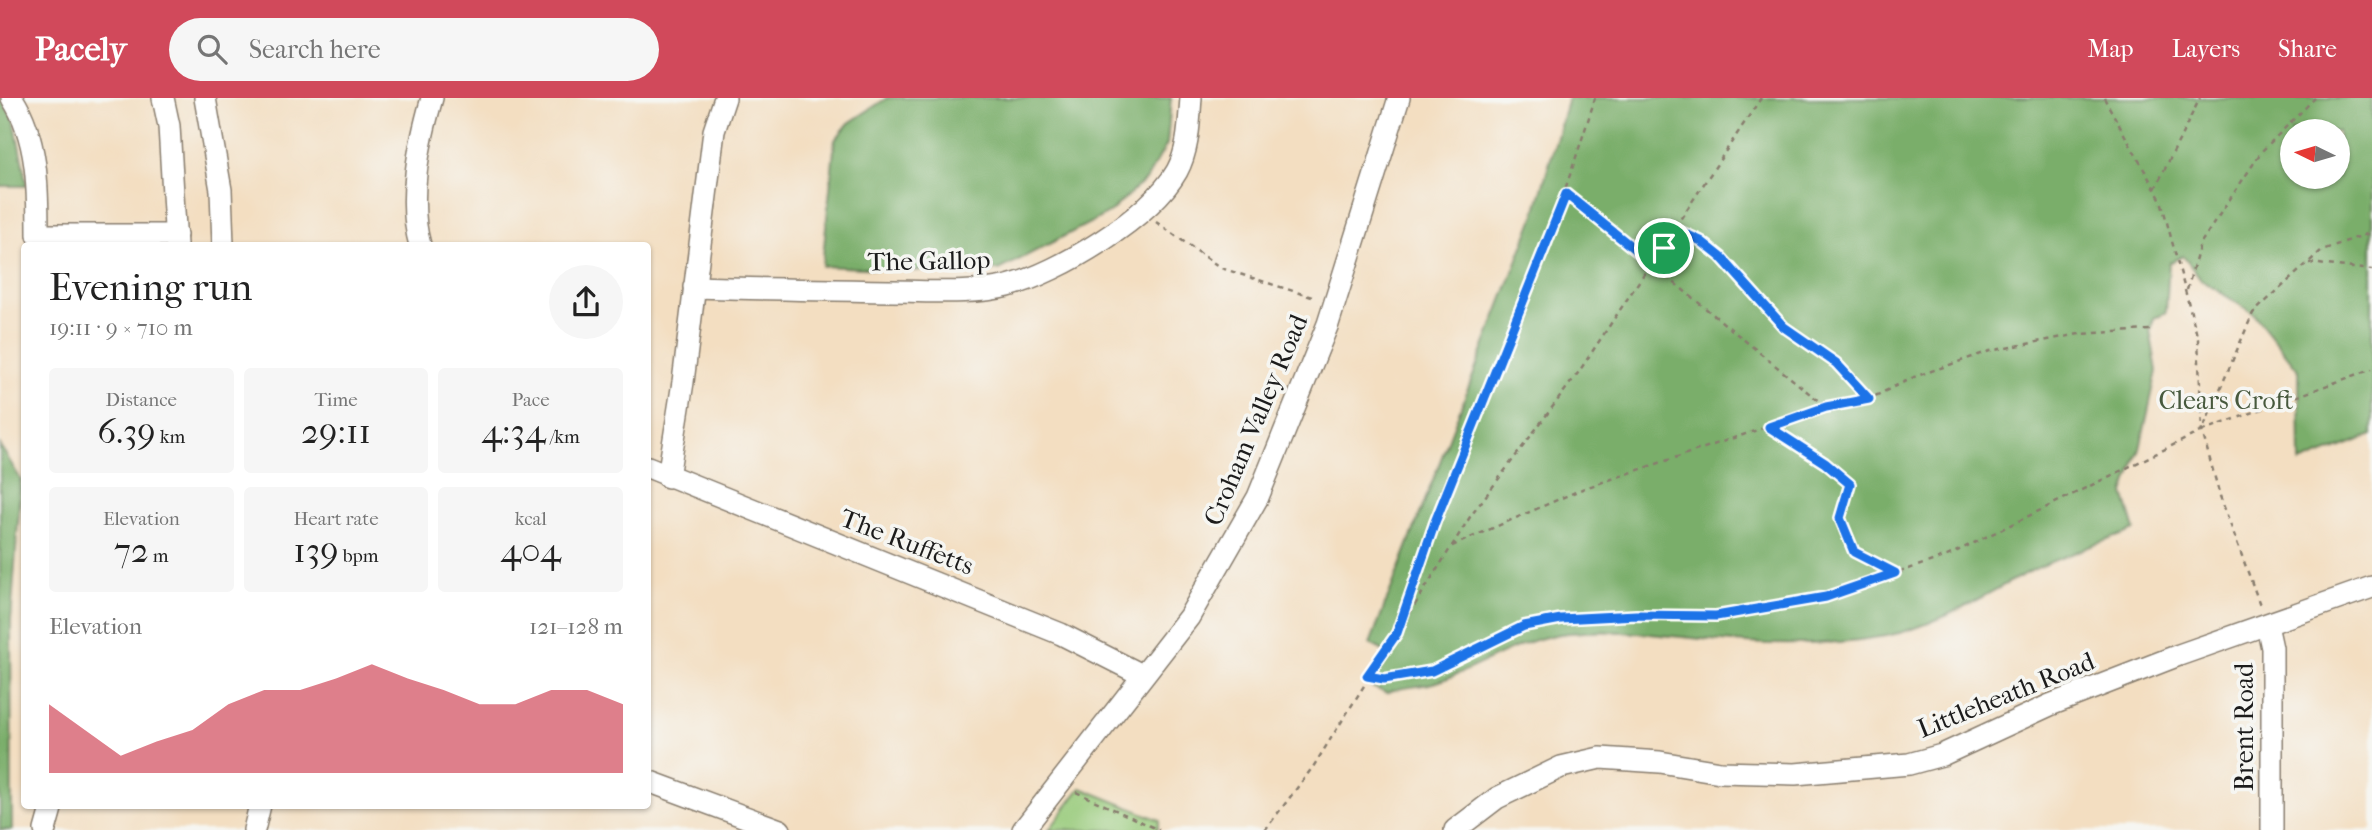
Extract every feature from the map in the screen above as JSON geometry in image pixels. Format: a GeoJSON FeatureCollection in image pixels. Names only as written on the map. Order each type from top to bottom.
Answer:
{"type":"FeatureCollection","features":[{"type":"Feature","properties":{"kind":"street"},"geometry":{"type":"LineString","coordinates":[[12,98],[24,117],[38,185],[38,240],[176,240],[169,126],[163,98]]}},
{"type":"Feature","properties":{"kind":"street"},"geometry":{"type":"LineString","coordinates":[[205,98],[221,190],[223,242]]}},
{"type":"Feature","properties":{"kind":"street"},"geometry":{"type":"LineString","coordinates":[[419,242],[414,225],[415,185],[432,98]]}},
{"type":"Feature","properties":{"kind":"street"},"geometry":{"type":"LineString","coordinates":[[668,477],[715,131],[725,98]]}},
{"type":"Feature","properties":{"kind":"street","name":"The Gallop"},"geometry":{"type":"LineString","coordinates":[[694,287],[952,292],[1006,287],[1028,280],[1075,256],[1142,212],[1177,170],[1186,147],[1191,98]]}},
{"type":"Feature","properties":{"kind":"street","name":"Croham Valley Road"},"geometry":{"type":"LineString","coordinates":[[1023,830],[1189,617],[1247,519],[1296,411],[1335,304],[1399,98]]}},
{"type":"Feature","properties":{"kind":"street","name":"The Ruffetts"},"geometry":{"type":"LineString","coordinates":[[651,468],[1061,634],[1142,676]]}},
{"type":"Feature","properties":{"kind":"street","name":"Littleheath Road"},"geometry":{"type":"LineString","coordinates":[[1455,830],[1497,799],[1561,767],[1600,758],[1660,762],[1720,772],[1783,774],[1909,764],[1942,755],[2050,705],[2372,587]]}},
{"type":"Feature","properties":{"kind":"street","name":"Brent Road"},"geometry":{"type":"LineString","coordinates":[[2267,625],[2272,648],[2272,830]]}},
{"type":"Feature","properties":{"kind":"street"},"geometry":{"type":"LineString","coordinates":[[651,782],[780,830]]}},
{"type":"Feature","properties":{"kind":"street"},"geometry":{"type":"LineString","coordinates":[[45,830],[51,809]]}},
{"type":"Feature","properties":{"kind":"street"},"geometry":{"type":"LineString","coordinates":[[254,830],[259,809]]}},
{"type":"Feature","properties":{"kind":"path"},"geometry":{"type":"LineString","coordinates":[[1397,633],[1435,522],[1566,194],[1595,98]]}},
{"type":"Feature","properties":{"kind":"path"},"geometry":{"type":"LineString","coordinates":[[1265,830],[1313,767],[1367,676],[1452,547],[1653,264],[1762,98]]}},
{"type":"Feature","properties":{"kind":"path"},"geometry":{"type":"LineString","coordinates":[[2104,98],[2161,200],[2198,339],[2202,431],[2220,496],[2267,625]]}},
{"type":"Feature","properties":{"kind":"path"},"geometry":{"type":"LineString","coordinates":[[2155,190],[2200,98]]}},
{"type":"Feature","properties":{"kind":"path"},"geometry":{"type":"LineString","coordinates":[[2186,293],[2200,244],[2207,232],[2262,151],[2315,98]]}},
{"type":"Feature","properties":{"kind":"path"},"geometry":{"type":"LineString","coordinates":[[1566,194],[1826,407]]}},
{"type":"Feature","properties":{"kind":"path"},"geometry":{"type":"LineString","coordinates":[[1142,212],[1221,268],[1335,304]]}},
{"type":"Feature","properties":{"kind":"path"},"geometry":{"type":"LineString","coordinates":[[1675,229],[1701,241],[1721,257],[1784,327],[1836,363],[1869,399]]}},
{"type":"Feature","properties":{"kind":"path"},"geometry":{"type":"LineString","coordinates":[[2202,431],[2253,313],[2322,250],[2372,232]]}},
{"type":"Feature","properties":{"kind":"path"},"geometry":{"type":"LineString","coordinates":[[2308,263],[2372,270]]}},
{"type":"Feature","properties":{"kind":"path"},"geometry":{"type":"LineString","coordinates":[[1452,547],[1582,488],[1826,407],[1869,399],[1914,377],[1990,351],[2079,334],[2150,330]]}},
{"type":"Feature","properties":{"kind":"path"},"geometry":{"type":"LineString","coordinates":[[1367,676],[1384,679],[1432,671],[1524,626],[1561,619],[1716,616],[1826,597],[1947,556],[2202,431],[2372,369]]}},
{"type":"Feature","properties":{"kind":"path"},"geometry":{"type":"LineString","coordinates":[[1769,427],[1825,463],[1850,484],[1840,518],[1854,552],[1895,573]]}},
{"type":"Feature","properties":{"kind":"path"},"geometry":{"type":"LineString","coordinates":[[1058,784],[1159,830]]}},
{"type":"Feature","properties":{"kind":"green space"},"geometry":{"type":"Polygon","coordinates":[[[0,98],[14,119],[27,186],[0,186],[0,98]]]}},
{"type":"Feature","properties":{"kind":"green space"},"geometry":{"type":"Polygon","coordinates":[[[887,98],[1171,98],[1167,144],[1147,178],[1109,213],[999,270],[947,272],[822,266],[835,140],[849,123],[887,98]]]}},
{"type":"Feature","properties":{"kind":"green space"},"geometry":{"type":"Polygon","coordinates":[[[1568,98],[2372,98],[2372,435],[2300,463],[2299,371],[2253,313],[2201,280],[2183,256],[2169,263],[2166,312],[2154,318],[2150,330],[2157,371],[2140,449],[2124,493],[2135,530],[2044,565],[1942,617],[1905,632],[1886,636],[1843,642],[1776,644],[1623,632],[1569,633],[1535,640],[1440,681],[1386,693],[1369,686],[1368,682],[1392,655],[1370,644],[1534,217],[1568,98]]]}},
{"type":"Feature","properties":{"kind":"green space"},"geometry":{"type":"Polygon","coordinates":[[[0,445],[21,480],[11,621],[12,830],[0,830],[0,445]]]}},
{"type":"Feature","properties":{"kind":"green space"},"geometry":{"type":"Polygon","coordinates":[[[1081,788],[1160,820],[1157,830],[1049,830],[1081,788]]]}},
{"type":"Feature","properties":{"kind":"route"},"geometry":{"type":"LineString","coordinates":[[1566,194],[1653,264],[1664,248],[1675,229],[1701,241],[1721,257],[1784,327],[1836,363],[1869,399],[1826,407],[1769,427],[1825,463],[1850,484],[1840,518],[1854,552],[1895,573],[1826,597],[1716,616],[1636,615],[1561,619],[1524,626],[1432,671],[1384,679],[1367,676],[1397,633],[1435,522],[1566,194]]}},
{"type":"Feature","properties":{"kind":"park label","name":"Clears Croft"},"geometry":{"type":"Point","coordinates":[2226,400]}}]}
